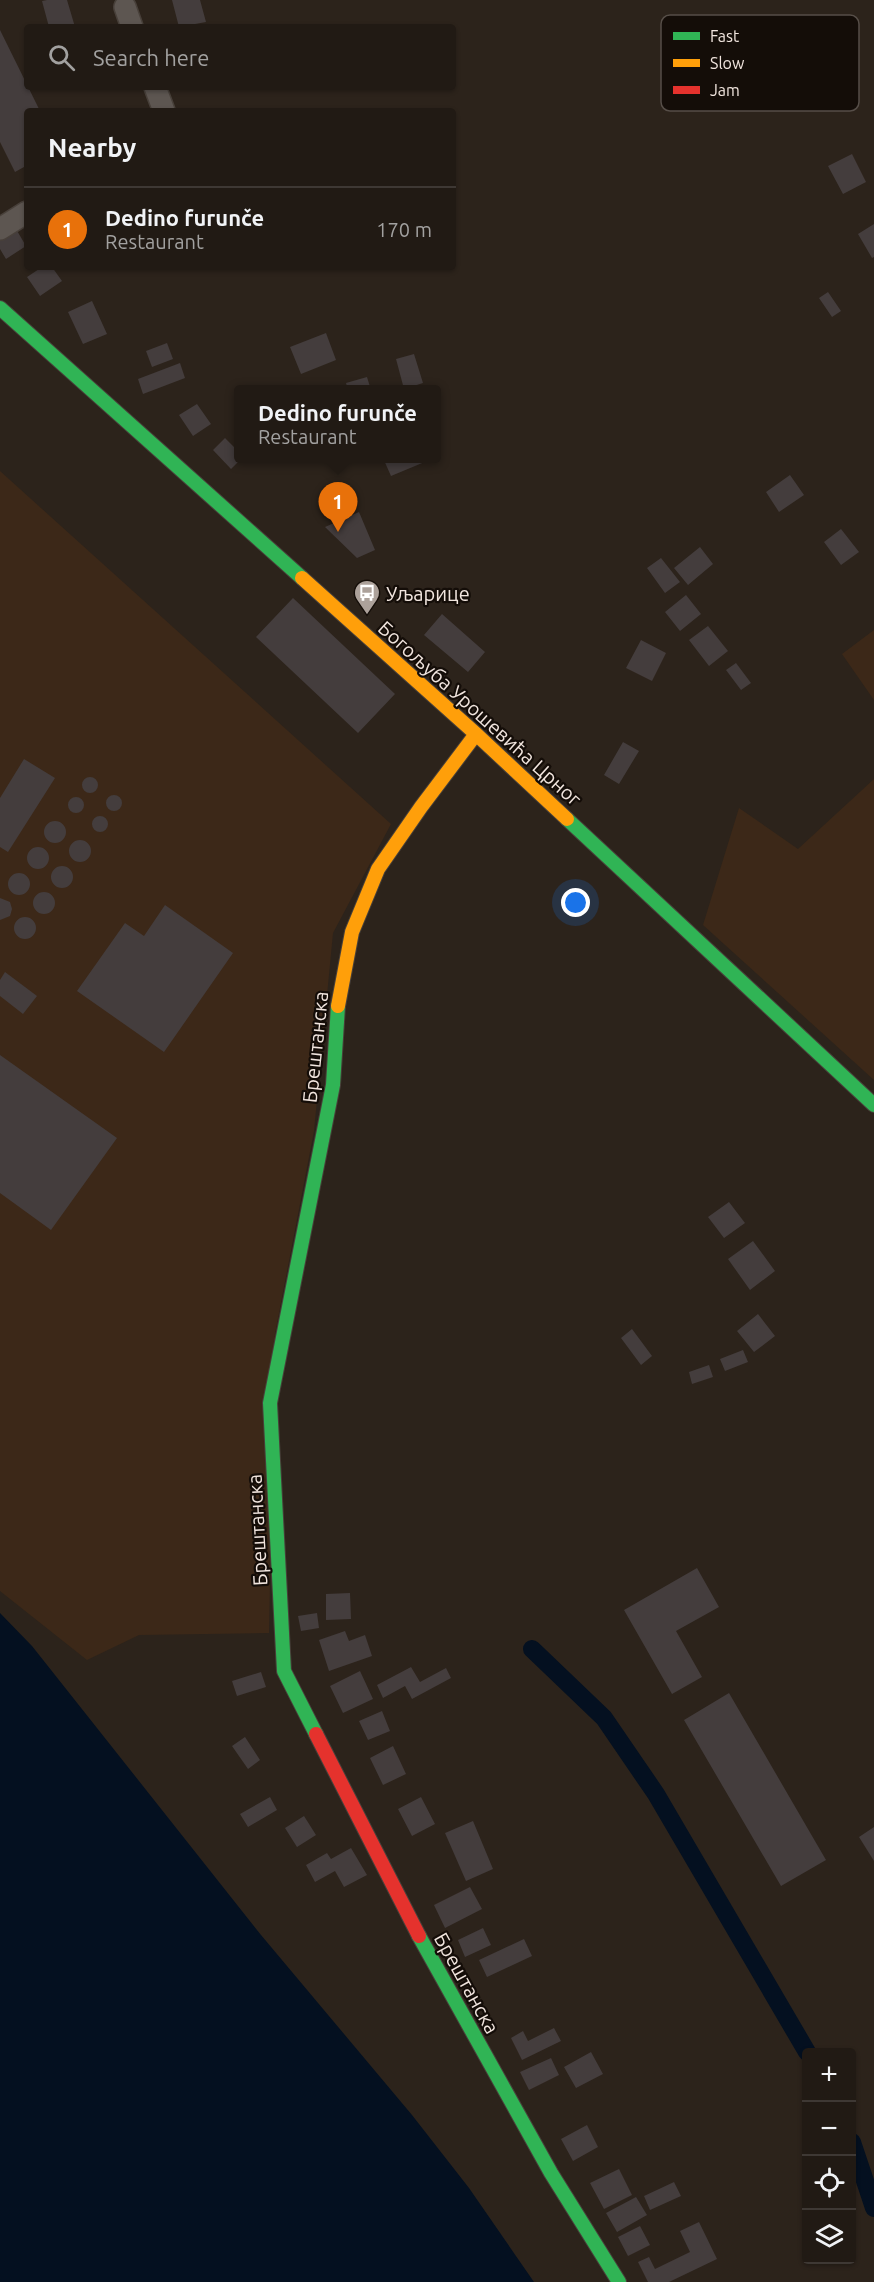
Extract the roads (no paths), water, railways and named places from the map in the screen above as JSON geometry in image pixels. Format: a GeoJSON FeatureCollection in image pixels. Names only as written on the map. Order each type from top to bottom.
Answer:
{"type":"FeatureCollection","features":[{"type":"Feature","properties":{"kind":"street"},"geometry":{"type":"LineString","coordinates":[[125,7],[131,24]]}},
{"type":"Feature","properties":{"kind":"street"},"geometry":{"type":"LineString","coordinates":[[156,90],[163,108]]}},
{"type":"Feature","properties":{"kind":"street"},"geometry":{"type":"LineString","coordinates":[[0,229],[24,214]]}},
{"type":"Feature","properties":{"kind":"street","name":"Богољуба Урошевића Црног"},"geometry":{"type":"LineString","coordinates":[[0,308],[476,734],[874,1105]]}},
{"type":"Feature","properties":{"kind":"street","name":"Брештанска"},"geometry":{"type":"LineString","coordinates":[[476,734],[378,869],[352,932],[339,994],[333,1085],[270,1403],[284,1671],[406,1913],[551,2172],[619,2282]]}},
{"type":"Feature","properties":{"kind":"water"},"geometry":{"type":"Polygon","coordinates":[[[0,1613],[32,1646],[261,1935],[412,2115],[469,2188],[534,2282],[0,2282],[0,1613]]]}},
{"type":"Feature","properties":{"kind":"waterway"},"geometry":{"type":"LineString","coordinates":[[532,1649],[604,1718],[656,1794],[805,2048]]}},
{"type":"Feature","properties":{"kind":"waterway"},"geometry":{"type":"LineString","coordinates":[[856,2154],[874,2208]]}},
{"type":"Feature","properties":{"kind":"place","name":"Dedino furunče"},"geometry":{"type":"Point","coordinates":[338,532]}},
{"type":"Feature","properties":{"kind":"place","name":"Уљарице"},"geometry":{"type":"Point","coordinates":[367,616]}}]}
